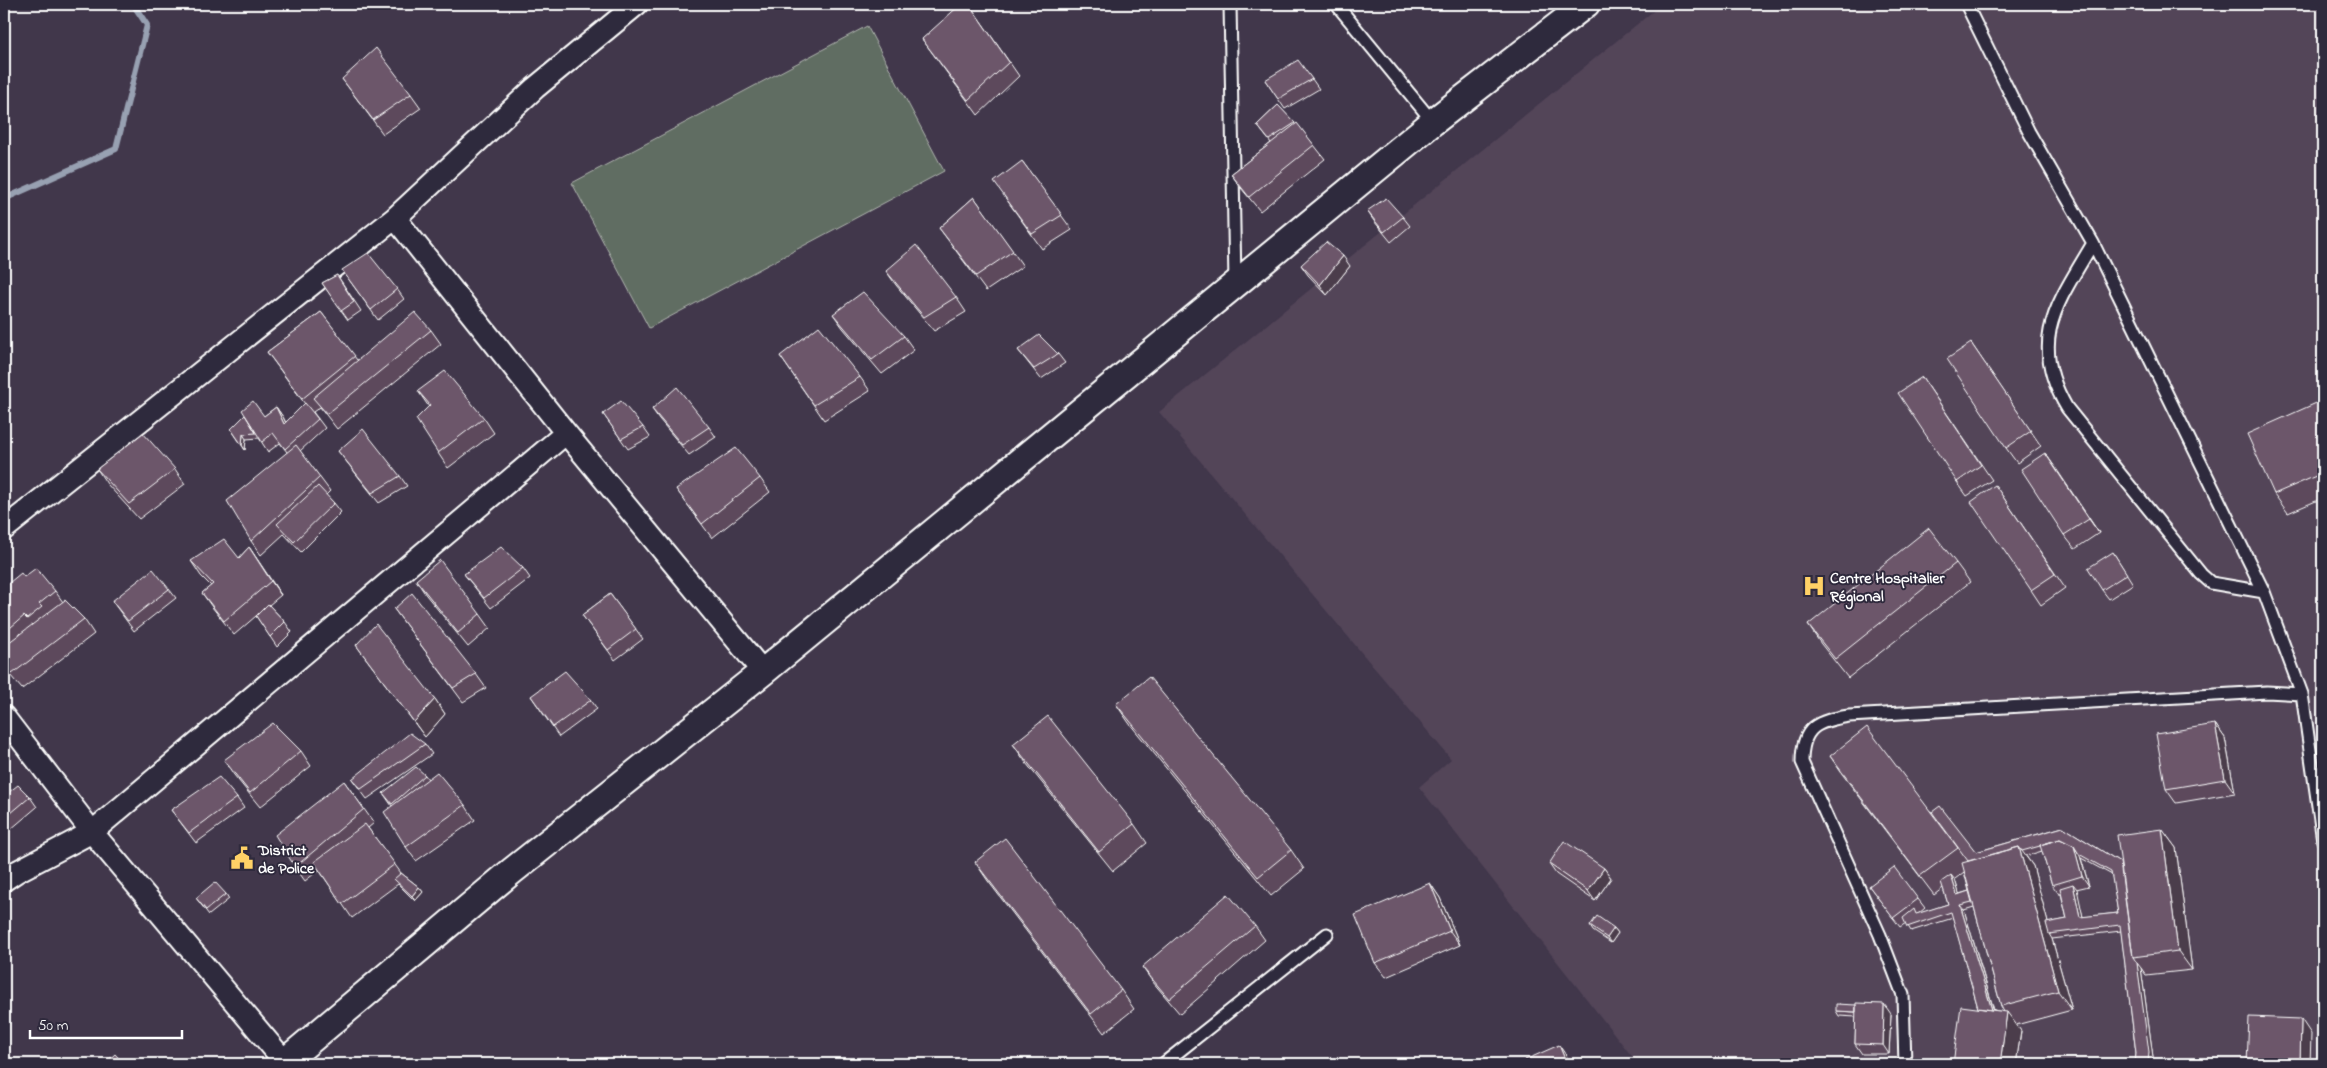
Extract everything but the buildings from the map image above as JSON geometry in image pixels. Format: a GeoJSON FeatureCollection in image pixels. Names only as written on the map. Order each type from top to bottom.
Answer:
{"type":"FeatureCollection","features":[{"type":"Feature","properties":{"kind":"street"},"geometry":{"type":"LineString","coordinates":[[4,529],[395,218],[535,88],[638,4]]}},
{"type":"Feature","properties":{"kind":"street"},"geometry":{"type":"LineString","coordinates":[[4,717],[92,832],[283,1063],[512,871],[763,672],[1433,122],[1586,4]]}},
{"type":"Feature","properties":{"kind":"street"},"geometry":{"type":"LineString","coordinates":[[395,218],[566,433],[763,672]]}},
{"type":"Feature","properties":{"kind":"street"},"geometry":{"type":"LineString","coordinates":[[4,880],[92,832],[566,433]]}},
{"type":"Feature","properties":{"kind":"lane"},"geometry":{"type":"LineString","coordinates":[[1230,4],[1235,285]]}},
{"type":"Feature","properties":{"kind":"lane"},"geometry":{"type":"LineString","coordinates":[[1336,4],[1433,122]]}},
{"type":"Feature","properties":{"kind":"lane"},"geometry":{"type":"LineString","coordinates":[[1966,4],[2029,132],[2093,243],[2264,592],[2302,694],[2323,842]]}},
{"type":"Feature","properties":{"kind":"lane"},"geometry":{"type":"LineString","coordinates":[[2093,243],[2055,308],[2048,335],[2050,372],[2055,388],[2067,408],[2200,574],[2211,583],[2264,592]]}},
{"type":"Feature","properties":{"kind":"lane"},"geometry":{"type":"LineString","coordinates":[[1905,1064],[1903,995],[1880,935],[1802,762],[1802,747],[1811,730],[1823,720],[1849,716],[2267,692],[2302,694]]}},
{"type":"Feature","properties":{"kind":"lane"},"geometry":{"type":"LineString","coordinates":[[1163,1064],[1327,934]]}},
{"type":"Feature","properties":{"kind":"shaded area","name":"Centre Hospitalier Régional"},"geometry":{"type":"Polygon","coordinates":[[[1662,4],[2323,4],[2323,1064],[1638,1064],[1419,787],[1451,759],[1159,412],[1662,4]]]}},
{"type":"Feature","properties":{"kind":"green space"},"geometry":{"type":"Polygon","coordinates":[[[867,26],[944,171],[649,328],[572,183],[867,26]]]}},
{"type":"Feature","properties":{"kind":"waterway"},"geometry":{"type":"LineString","coordinates":[[4,199],[116,149],[147,25],[133,4]]}},
{"type":"Feature","properties":{"kind":"place","name":"Centre Hospitalier Régional"},"geometry":{"type":"Point","coordinates":[1814,586]}},
{"type":"Feature","properties":{"kind":"place","name":"District de Police"},"geometry":{"type":"Point","coordinates":[242,858]}}]}
